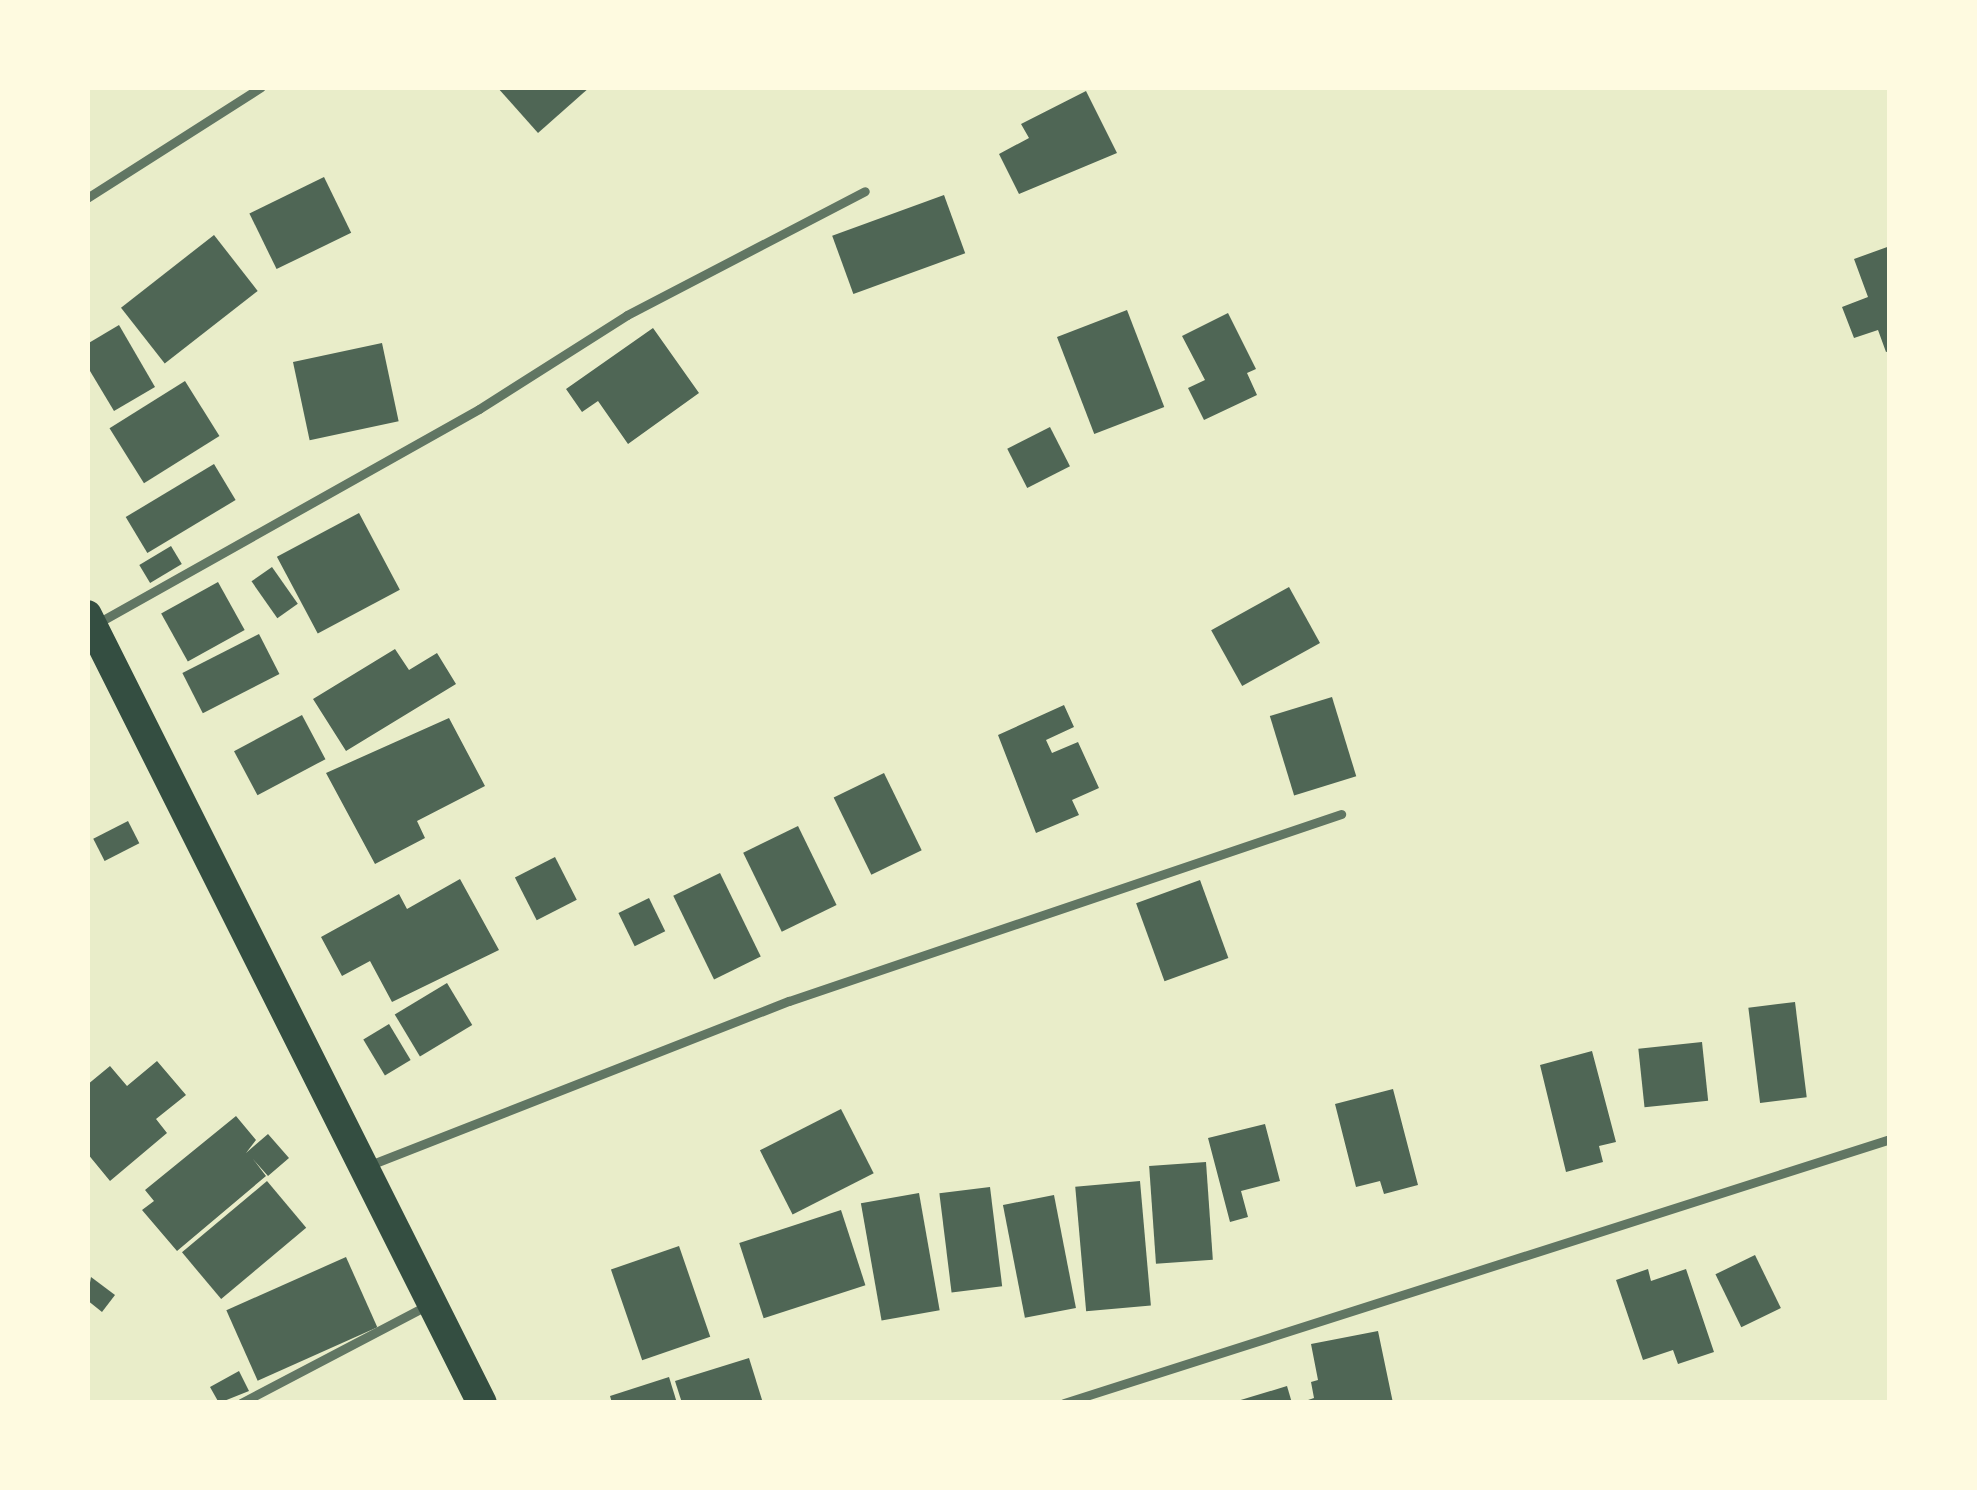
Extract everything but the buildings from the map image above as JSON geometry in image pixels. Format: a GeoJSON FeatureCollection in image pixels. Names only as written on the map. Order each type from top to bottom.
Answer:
{"type":"FeatureCollection","features":[{"type":"Feature","properties":{"kind":"main road"},"geometry":{"type":"LineString","coordinates":[[89,620],[482,1403]]}},
{"type":"Feature","properties":{"kind":"lane"},"geometry":{"type":"LineString","coordinates":[[87,198],[261,87]]}},
{"type":"Feature","properties":{"kind":"lane"},"geometry":{"type":"LineString","coordinates":[[89,620],[479,410],[627,315],[865,191]]}},
{"type":"Feature","properties":{"kind":"lane"},"geometry":{"type":"LineString","coordinates":[[365,1166],[789,1001],[1341,814]]}},
{"type":"Feature","properties":{"kind":"lane"},"geometry":{"type":"LineString","coordinates":[[1064,1403],[1890,1139]]}},
{"type":"Feature","properties":{"kind":"lane"},"geometry":{"type":"LineString","coordinates":[[241,1403],[430,1304]]}}]}
